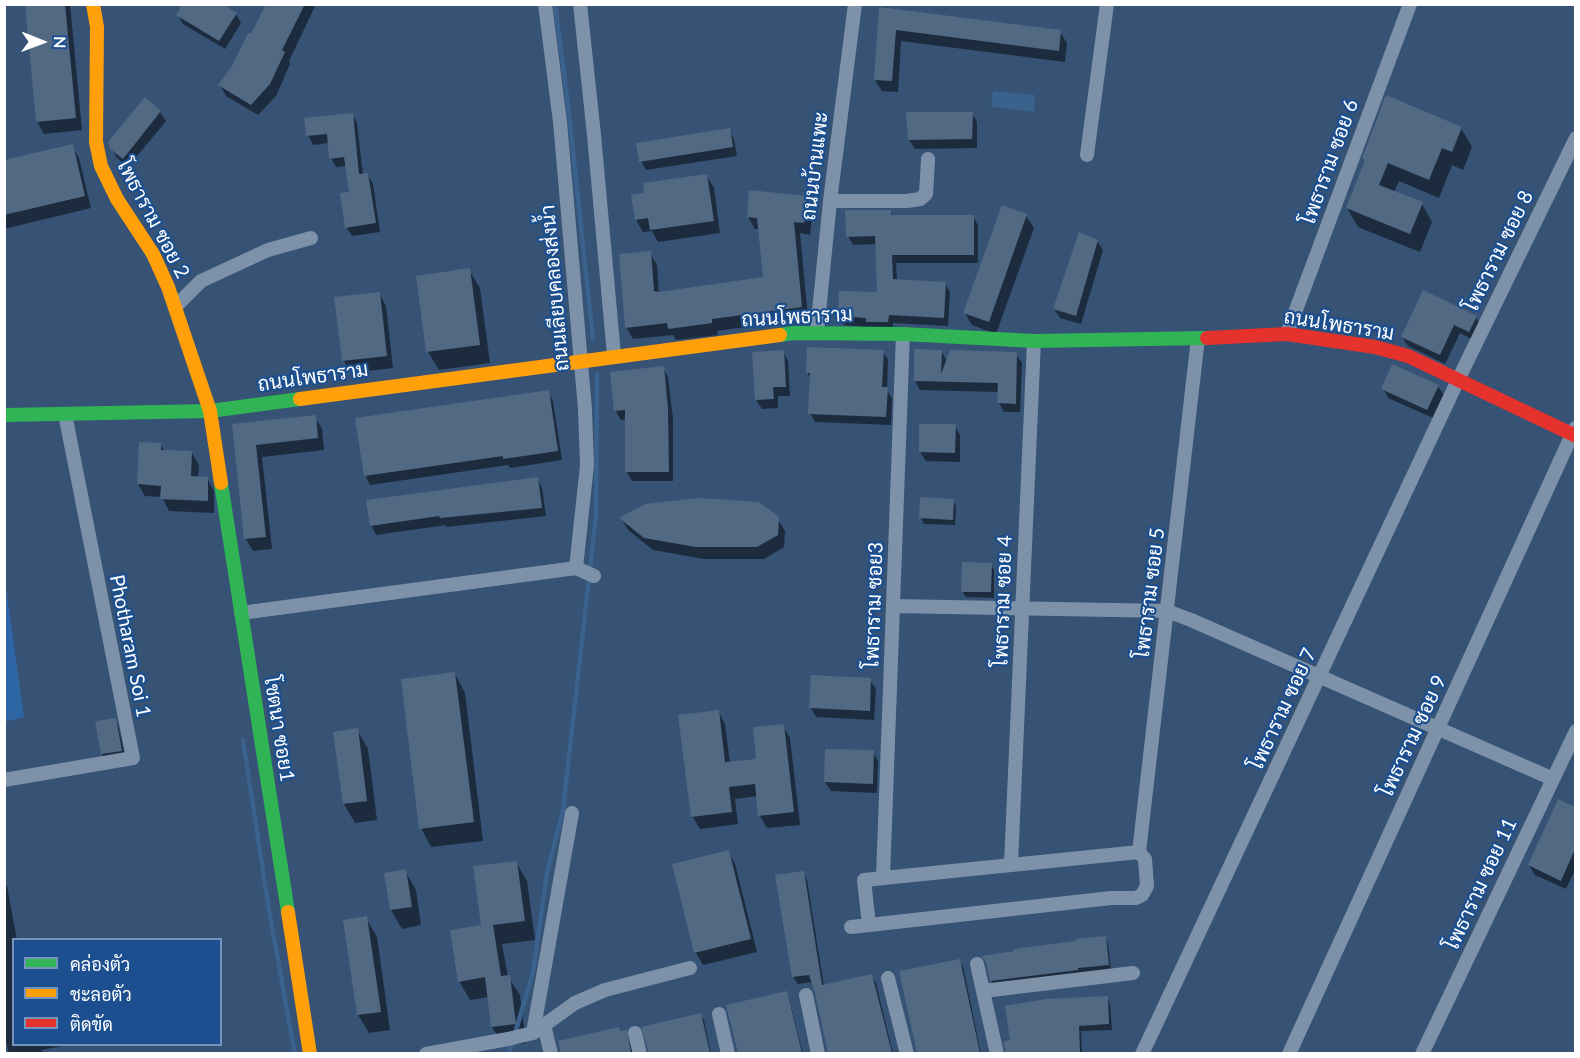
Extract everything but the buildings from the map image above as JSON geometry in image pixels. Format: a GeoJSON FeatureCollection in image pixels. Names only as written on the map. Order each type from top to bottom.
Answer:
{"type":"FeatureCollection","features":[{"type":"Feature","properties":{"kind":"street","name":"โพธาราม ซอย 2"},"geometry":{"type":"LineString","coordinates":[[93,4],[97,27],[96,142],[101,166],[117,199],[153,254],[175,307],[210,411]]}},
{"type":"Feature","properties":{"kind":"street","name":"ถนนเลียบคลองส่งน้ำ"},"geometry":{"type":"LineString","coordinates":[[545,4],[560,122],[582,360],[587,465],[576,568]]}},
{"type":"Feature","properties":{"kind":"street"},"geometry":{"type":"LineString","coordinates":[[580,4],[614,355]]}},
{"type":"Feature","properties":{"kind":"street","name":"ถนนบ้านแพะ"},"geometry":{"type":"LineString","coordinates":[[817,332],[830,201],[855,4]]}},
{"type":"Feature","properties":{"kind":"street"},"geometry":{"type":"LineString","coordinates":[[1086,155],[1107,4]]}},
{"type":"Feature","properties":{"kind":"street","name":"โพธาราม ซอย 6"},"geometry":{"type":"LineString","coordinates":[[1287,334],[1410,4]]}},
{"type":"Feature","properties":{"kind":"street","name":"โพธาราม ซอย 8"},"geometry":{"type":"LineString","coordinates":[[1458,380],[1575,138]]}},
{"type":"Feature","properties":{"kind":"street"},"geometry":{"type":"LineString","coordinates":[[830,201],[920,199],[926,194],[928,159]]}},
{"type":"Feature","properties":{"kind":"street"},"geometry":{"type":"LineString","coordinates":[[175,307],[201,281],[268,250],[310,238]]}},
{"type":"Feature","properties":{"kind":"street","name":"ถนนโพธาราม"},"geometry":{"type":"LineString","coordinates":[[4,415],[210,411],[614,355],[793,333],[903,334],[1034,341],[1287,334],[1408,356],[1574,432]]}},
{"type":"Feature","properties":{"kind":"street","name":"โพธาราม ซอย3"},"geometry":{"type":"LineString","coordinates":[[883,878],[903,334]]}},
{"type":"Feature","properties":{"kind":"street","name":"โพธาราม ซอย 5"},"geometry":{"type":"LineString","coordinates":[[1139,852],[1198,338]]}},
{"type":"Feature","properties":{"kind":"street","name":"โพธาราม ซอย 4"},"geometry":{"type":"LineString","coordinates":[[1011,864],[1034,341]]}},
{"type":"Feature","properties":{"kind":"street","name":"โพธาราม ซอย 7"},"geometry":{"type":"LineString","coordinates":[[1142,1053],[1458,380]]}},
{"type":"Feature","properties":{"kind":"street","name":"โชตนา ซอย1"},"geometry":{"type":"LineString","coordinates":[[210,411],[310,1053]]}},
{"type":"Feature","properties":{"kind":"street","name":"Photharam Soi 1"},"geometry":{"type":"LineString","coordinates":[[4,780],[133,758],[64,414]]}},
{"type":"Feature","properties":{"kind":"street","name":"โพธาราม ซอย 9"},"geometry":{"type":"LineString","coordinates":[[1289,1053],[1574,432]]}},
{"type":"Feature","properties":{"kind":"street"},"geometry":{"type":"LineString","coordinates":[[241,613],[576,568],[594,576]]}},
{"type":"Feature","properties":{"kind":"street"},"geometry":{"type":"LineString","coordinates":[[893,606],[1167,611],[1553,779]]}},
{"type":"Feature","properties":{"kind":"street","name":"โพธาราม ซอย 11"},"geometry":{"type":"LineString","coordinates":[[1422,1053],[1575,731]]}},
{"type":"Feature","properties":{"kind":"street"},"geometry":{"type":"LineString","coordinates":[[551,1053],[539,1029],[572,813]]}},
{"type":"Feature","properties":{"kind":"street"},"geometry":{"type":"LineString","coordinates":[[851,927],[869,925],[1112,898],[1136,898],[1142,896],[1147,886],[1145,860],[1139,852],[864,880],[869,925]]}},
{"type":"Feature","properties":{"kind":"street"},"geometry":{"type":"LineString","coordinates":[[977,964],[997,1053]]}},
{"type":"Feature","properties":{"kind":"street"},"geometry":{"type":"LineString","coordinates":[[426,1053],[508,1040],[539,1029],[575,1003],[605,990],[690,968]]}},
{"type":"Feature","properties":{"kind":"street"},"geometry":{"type":"LineString","coordinates":[[983,991],[1133,973]]}},
{"type":"Feature","properties":{"kind":"street"},"geometry":{"type":"LineString","coordinates":[[888,978],[907,1053]]}},
{"type":"Feature","properties":{"kind":"street"},"geometry":{"type":"LineString","coordinates":[[806,995],[818,1053]]}},
{"type":"Feature","properties":{"kind":"street"},"geometry":{"type":"LineString","coordinates":[[719,1014],[728,1053]]}},
{"type":"Feature","properties":{"kind":"street"},"geometry":{"type":"LineString","coordinates":[[635,1033],[640,1053]]}},
{"type":"Feature","properties":{"kind":"shaded area"},"geometry":{"type":"Polygon","coordinates":[[[993,91],[1035,95],[1034,112],[991,107],[993,91]]]}},
{"type":"Feature","properties":{"kind":"shaded area"},"geometry":{"type":"Polygon","coordinates":[[[5,581],[24,717],[4,722],[5,581]]]}},
{"type":"Feature","properties":{"kind":"waterway"},"geometry":{"type":"LineString","coordinates":[[555,4],[593,339]]}},
{"type":"Feature","properties":{"kind":"waterway"},"geometry":{"type":"LineString","coordinates":[[509,1054],[533,972],[547,873],[563,810],[596,515],[597,374]]}},
{"type":"Feature","properties":{"kind":"waterway"},"geometry":{"type":"LineString","coordinates":[[243,740],[269,910],[295,1054]]}},
{"type":"Feature","properties":{"kind":"traffic: fast"},"geometry":{"type":"LineString","coordinates":[[780,335],[793,333],[903,334],[1034,341],[1207,338]]}},
{"type":"Feature","properties":{"kind":"traffic: fast"},"geometry":{"type":"LineString","coordinates":[[4,415],[210,411],[300,399]]}},
{"type":"Feature","properties":{"kind":"traffic: fast"},"geometry":{"type":"LineString","coordinates":[[221,483],[288,912]]}},
{"type":"Feature","properties":{"kind":"traffic: slow"},"geometry":{"type":"LineString","coordinates":[[93,4],[97,27],[96,142],[101,166],[117,199],[153,254],[168,287],[210,411],[221,483]]}},
{"type":"Feature","properties":{"kind":"traffic: slow"},"geometry":{"type":"LineString","coordinates":[[300,399],[780,335]]}},
{"type":"Feature","properties":{"kind":"traffic: slow"},"geometry":{"type":"LineString","coordinates":[[288,912],[310,1054]]}},
{"type":"Feature","properties":{"kind":"traffic: jam"},"geometry":{"type":"LineString","coordinates":[[1207,338],[1287,334],[1375,347],[1408,356],[1576,436]]}}]}
